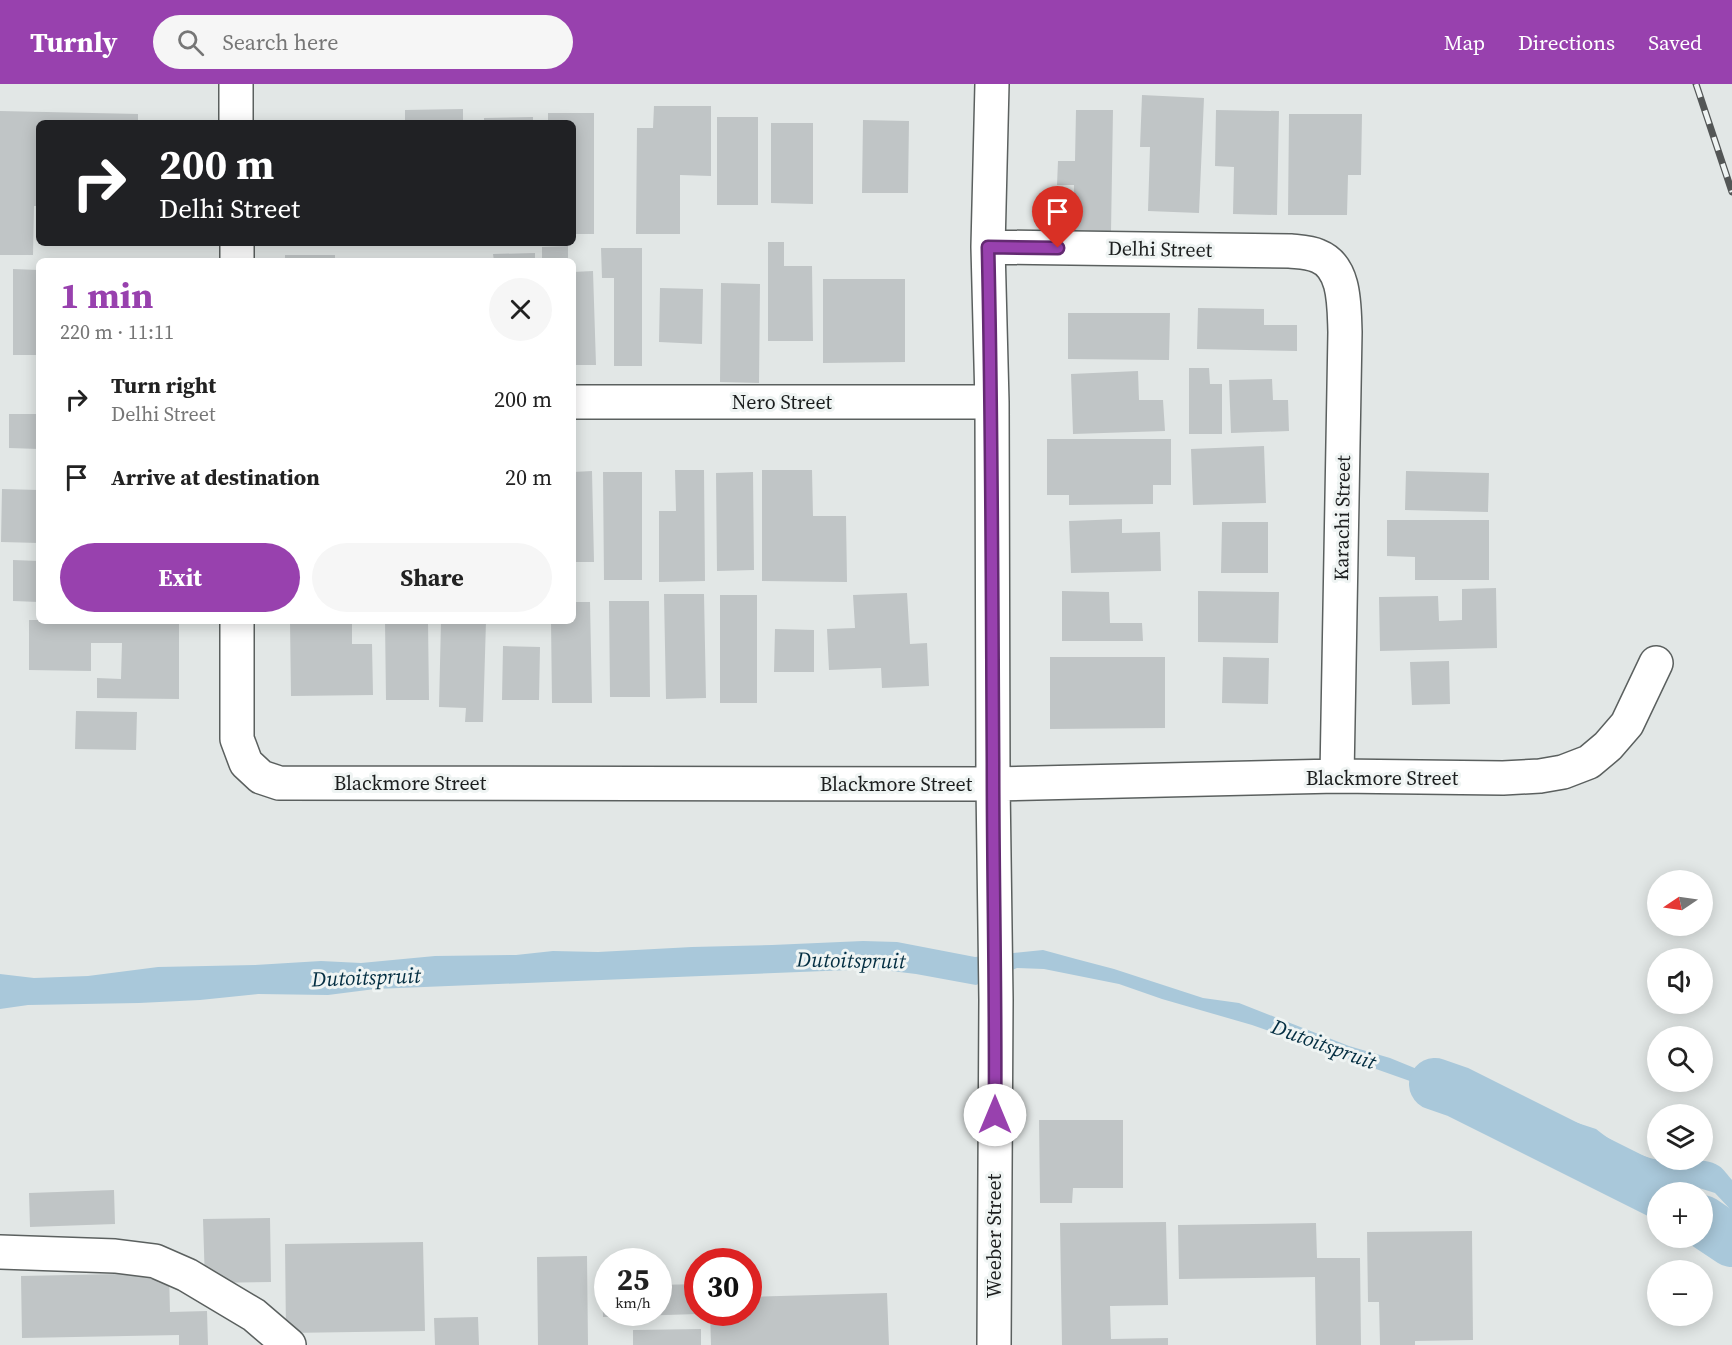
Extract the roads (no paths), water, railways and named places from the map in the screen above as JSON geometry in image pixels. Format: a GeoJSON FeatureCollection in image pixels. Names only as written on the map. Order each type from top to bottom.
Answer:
{"type":"FeatureCollection","features":[{"type":"Feature","properties":{"kind":"street"},"geometry":{"type":"LineString","coordinates":[[236,84],[237,120]]}},
{"type":"Feature","properties":{"kind":"street","name":"Weeber Street"},"geometry":{"type":"LineString","coordinates":[[992,84],[988,247],[992,402],[996,1000],[994,1345]]}},
{"type":"Feature","properties":{"kind":"street","name":"Delhi Street"},"geometry":{"type":"LineString","coordinates":[[988,247],[1290,251],[1319,256],[1329,263]]}},
{"type":"Feature","properties":{"kind":"street","name":"Karachi Street"},"geometry":{"type":"LineString","coordinates":[[1329,263],[1338,275],[1343,298],[1345,332],[1337,776]]}},
{"type":"Feature","properties":{"kind":"street","name":"Nero Street"},"geometry":{"type":"LineString","coordinates":[[576,402],[992,402]]}},
{"type":"Feature","properties":{"kind":"street","name":"Blackmore Street"},"geometry":{"type":"LineString","coordinates":[[237,624],[237,739],[246,763],[261,777],[279,783],[993,784],[1337,776],[1503,778],[1540,776],[1563,772],[1589,762],[1608,746],[1627,724],[1656,663]]}},
{"type":"Feature","properties":{"kind":"street"},"geometry":{"type":"LineString","coordinates":[[0,1252],[115,1256],[155,1261],[187,1275],[254,1315],[290,1345]]}},
{"type":"Feature","properties":{"kind":"water"},"geometry":{"type":"Polygon","coordinates":[[[863,941],[897,942],[975,957],[1043,950],[1114,969],[1203,998],[1239,1003],[1439,1078],[1596,1129],[1622,1146],[1647,1157],[1647,1170],[1713,1170],[1713,1163],[1721,1167],[1732,1180],[1732,1211],[1713,1192],[1713,1182],[1680,1182],[1626,1165],[1592,1149],[1556,1137],[1489,1109],[1252,1025],[1119,984],[1044,969],[1017,968],[976,985],[875,969],[375,989],[328,995],[258,994],[200,1000],[28,1005],[0,1009],[0,974],[34,978],[88,976],[158,967],[321,961],[361,963],[435,956],[863,941]]]}},
{"type":"Feature","properties":{"kind":"waterway","name":"Dutoitspruit"},"geometry":{"type":"LineString","coordinates":[[1435,1084],[1458,1092],[1647,1186]]}},
{"type":"Feature","properties":{"kind":"waterway","name":"Dutoitspruit"},"geometry":{"type":"LineString","coordinates":[[1713,1228],[1732,1241]]}},
{"type":"Feature","properties":{"kind":"railway"},"geometry":{"type":"LineString","coordinates":[[1696,84],[1732,192]]}}]}
